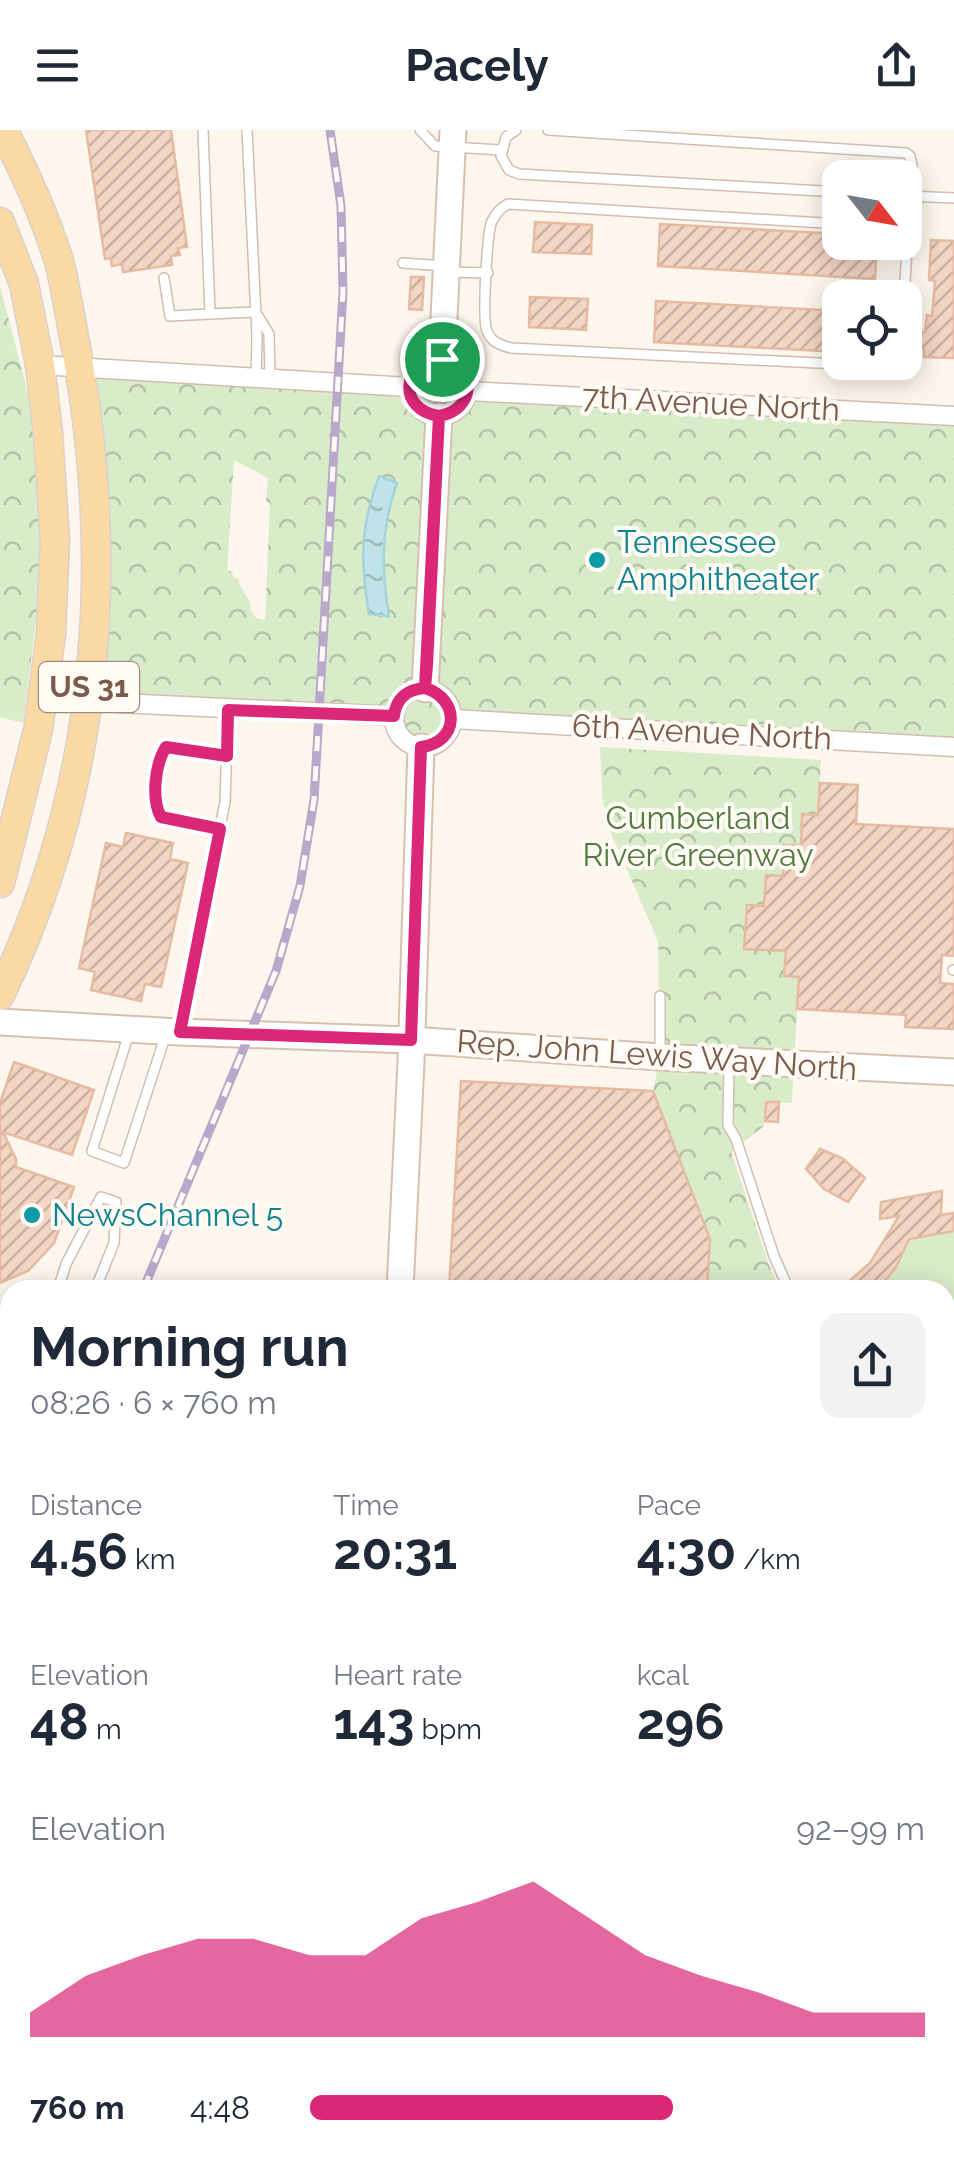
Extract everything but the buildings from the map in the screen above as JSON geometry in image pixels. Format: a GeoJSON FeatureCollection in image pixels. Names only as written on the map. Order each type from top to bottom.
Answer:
{"type":"FeatureCollection","features":[{"type":"Feature","properties":{"kind":"main road","name":"US 31"},"geometry":{"type":"LineString","coordinates":[[0,995],[32,921],[67,814],[96,632],[90,445],[80,367],[58,257],[22,166],[3,130]]}},
{"type":"Feature","properties":{"kind":"main road"},"geometry":{"type":"LineString","coordinates":[[22,166],[28,130]]}},
{"type":"Feature","properties":{"kind":"main road","name":"US 31"},"geometry":{"type":"LineString","coordinates":[[0,222],[24,284],[40,365],[55,540],[50,634],[38,730],[0,883]]}},
{"type":"Feature","properties":{"kind":"street"},"geometry":{"type":"LineString","coordinates":[[442,359],[453,139]]}},
{"type":"Feature","properties":{"kind":"street"},"geometry":{"type":"LineString","coordinates":[[442,359],[460,369],[468,391],[459,408],[439,416],[418,407],[409,387],[421,365],[442,359]]}},
{"type":"Feature","properties":{"kind":"street"},"geometry":{"type":"LineString","coordinates":[[40,365],[409,387]]}},
{"type":"Feature","properties":{"kind":"street","name":"7th Avenue North"},"geometry":{"type":"LineString","coordinates":[[468,391],[954,416]]}},
{"type":"Feature","properties":{"kind":"street"},"geometry":{"type":"LineString","coordinates":[[425,688],[439,416]]}},
{"type":"Feature","properties":{"kind":"street"},"geometry":{"type":"LineString","coordinates":[[425,688],[444,698],[451,719],[443,738],[421,747],[402,738],[394,716],[401,698],[412,690],[425,688]]}},
{"type":"Feature","properties":{"kind":"street"},"geometry":{"type":"LineString","coordinates":[[43,695],[228,710],[394,716]]}},
{"type":"Feature","properties":{"kind":"street","name":"6th Avenue North"},"geometry":{"type":"LineString","coordinates":[[451,719],[954,747]]}},
{"type":"Feature","properties":{"kind":"street"},"geometry":{"type":"LineString","coordinates":[[400,1280],[421,747]]}},
{"type":"Feature","properties":{"kind":"street","name":"Rep. John Lewis Way North"},"geometry":{"type":"LineString","coordinates":[[0,1022],[411,1040],[954,1072]]}},
{"type":"Feature","properties":{"kind":"lane"},"geometry":{"type":"LineString","coordinates":[[203,130],[210,314]]}},
{"type":"Feature","properties":{"kind":"lane"},"geometry":{"type":"LineString","coordinates":[[247,130],[255,312],[263,380]]}},
{"type":"Feature","properties":{"kind":"lane"},"geometry":{"type":"LineString","coordinates":[[420,130],[435,146],[453,139],[501,150]]}},
{"type":"Feature","properties":{"kind":"lane"},"geometry":{"type":"LineString","coordinates":[[516,130],[506,137],[501,150],[506,166],[519,174],[822,191]]}},
{"type":"Feature","properties":{"kind":"lane"},"geometry":{"type":"LineString","coordinates":[[548,130],[904,152],[912,160]]}},
{"type":"Feature","properties":{"kind":"lane"},"geometry":{"type":"LineString","coordinates":[[922,197],[954,198]]}},
{"type":"Feature","properties":{"kind":"lane"},"geometry":{"type":"LineString","coordinates":[[822,223],[508,204],[491,224],[484,312],[493,340],[511,348],[822,363]]}},
{"type":"Feature","properties":{"kind":"lane"},"geometry":{"type":"LineString","coordinates":[[403,263],[488,274]]}},
{"type":"Feature","properties":{"kind":"lane"},"geometry":{"type":"LineString","coordinates":[[164,278],[170,316],[255,312]]}},
{"type":"Feature","properties":{"kind":"lane"},"geometry":{"type":"LineString","coordinates":[[130,1030],[92,1151],[124,1164],[173,1032],[220,829],[225,802],[228,710]]}},
{"type":"Feature","properties":{"kind":"lane"},"geometry":{"type":"LineString","coordinates":[[220,829],[161,817],[154,806],[160,756],[166,747],[227,756]]}},
{"type":"Feature","properties":{"kind":"lane"},"geometry":{"type":"LineString","coordinates":[[660,996],[660,1057]]}},
{"type":"Feature","properties":{"kind":"lane"},"geometry":{"type":"LineString","coordinates":[[730,1061],[728,1124],[785,1280]]}},
{"type":"Feature","properties":{"kind":"lane"},"geometry":{"type":"LineString","coordinates":[[61,1280],[101,1198],[116,1202],[116,1216],[114,1243],[99,1280]]}},
{"type":"Feature","properties":{"kind":"green space"},"geometry":{"type":"Polygon","coordinates":[[[0,286],[39,435],[43,567],[23,723],[0,717],[0,286]]]}},
{"type":"Feature","properties":{"kind":"green space"},"geometry":{"type":"Polygon","coordinates":[[[438,359],[462,373],[468,390],[954,416],[954,747],[451,723],[439,741],[421,747],[405,740],[394,721],[87,701],[80,367],[408,387],[422,365],[438,359]],[[234,460],[227,570],[238,579],[256,618],[265,620],[270,503],[266,502],[268,478],[234,460]]]}},
{"type":"Feature","properties":{"kind":"green space","name":"Cumberland River Greenway"},"geometry":{"type":"Polygon","coordinates":[[[600,747],[821,760],[818,815],[802,814],[801,845],[784,845],[783,876],[766,875],[764,906],[747,905],[745,948],[786,951],[784,976],[799,977],[792,1103],[766,1102],[764,1126],[731,1152],[776,1280],[708,1280],[710,1239],[653,1091],[660,1057],[658,941],[608,826],[600,747]]]}},
{"type":"Feature","properties":{"kind":"green space"},"geometry":{"type":"Polygon","coordinates":[[[954,1231],[954,1280],[886,1280],[909,1239],[954,1231]]]}},
{"type":"Feature","properties":{"kind":"water"},"geometry":{"type":"Polygon","coordinates":[[[379,476],[397,483],[384,549],[389,616],[369,614],[364,577],[365,529],[379,476]]]}},
{"type":"Feature","properties":{"kind":"railway"},"geometry":{"type":"LineString","coordinates":[[147,1280],[276,971],[300,886],[314,800],[343,292],[341,206],[330,130]]}},
{"type":"Feature","properties":{"kind":"place","name":"Tennessee Amphitheater"},"geometry":{"type":"Point","coordinates":[597,560]}},
{"type":"Feature","properties":{"kind":"place","name":"NewsChannel 5"},"geometry":{"type":"Point","coordinates":[32,1215]}},
{"type":"Feature","properties":{"kind":"route"},"geometry":{"type":"LineString","coordinates":[[442,359],[421,365],[409,387],[418,407],[439,416],[427,665],[425,688],[444,698],[451,719],[439,742],[421,747],[411,1040],[180,1032],[220,829],[161,817],[154,806],[160,756],[166,747],[227,756],[228,710],[394,716],[401,698],[412,690],[425,688],[439,416],[459,408],[468,391],[460,369],[442,359]]}}]}
